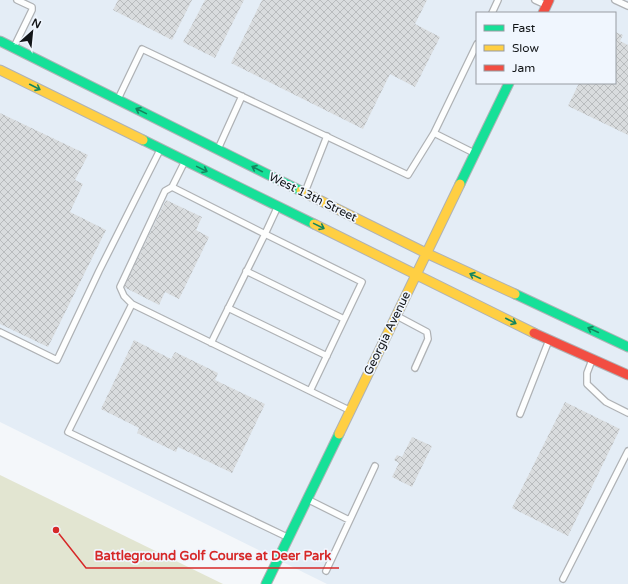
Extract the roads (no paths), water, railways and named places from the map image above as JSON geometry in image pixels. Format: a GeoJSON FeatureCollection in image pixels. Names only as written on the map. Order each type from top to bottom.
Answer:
{"type":"FeatureCollection","features":[{"type":"Feature","properties":{"kind":"main road","name":"West 13th Street"},"geometry":{"type":"LineString","coordinates":[[0,41],[426,253],[628,347]]}},
{"type":"Feature","properties":{"kind":"main road","name":"West 13th Street"},"geometry":{"type":"LineString","coordinates":[[0,70],[161,150],[417,273],[550,340],[628,375]]}},
{"type":"Feature","properties":{"kind":"main road","name":"Georgia Avenue"},"geometry":{"type":"LineString","coordinates":[[266,584],[509,84]]}},
{"type":"Feature","properties":{"kind":"lane"},"geometry":{"type":"LineString","coordinates":[[14,48],[32,10],[32,7],[17,0]]}},
{"type":"Feature","properties":{"kind":"lane"},"geometry":{"type":"LineString","coordinates":[[492,12],[498,0]]}},
{"type":"Feature","properties":{"kind":"lane"},"geometry":{"type":"LineString","coordinates":[[535,0],[546,6]]}},
{"type":"Feature","properties":{"kind":"lane"},"geometry":{"type":"LineString","coordinates":[[615,0],[628,6]]}},
{"type":"Feature","properties":{"kind":"lane"},"geometry":{"type":"LineString","coordinates":[[118,100],[142,48],[408,175],[434,133],[476,46]]}},
{"type":"Feature","properties":{"kind":"lane"},"geometry":{"type":"LineString","coordinates":[[218,149],[242,96]]}},
{"type":"Feature","properties":{"kind":"lane"},"geometry":{"type":"LineString","coordinates":[[434,133],[475,153]]}},
{"type":"Feature","properties":{"kind":"lane"},"geometry":{"type":"LineString","coordinates":[[305,193],[327,136]]}},
{"type":"Feature","properties":{"kind":"lane"},"geometry":{"type":"LineString","coordinates":[[0,332],[58,360],[99,271],[161,150]]}},
{"type":"Feature","properties":{"kind":"lane"},"geometry":{"type":"LineString","coordinates":[[185,161],[172,187],[165,191],[120,287],[124,296],[132,304],[350,410]]}},
{"type":"Feature","properties":{"kind":"lane"},"geometry":{"type":"LineString","coordinates":[[172,187],[362,282],[310,390]]}},
{"type":"Feature","properties":{"kind":"lane"},"geometry":{"type":"LineString","coordinates":[[211,342],[278,206]]}},
{"type":"Feature","properties":{"kind":"lane"},"geometry":{"type":"LineString","coordinates":[[246,271],[344,319]]}},
{"type":"Feature","properties":{"kind":"lane"},"geometry":{"type":"LineString","coordinates":[[132,304],[68,432],[288,538]]}},
{"type":"Feature","properties":{"kind":"lane"},"geometry":{"type":"LineString","coordinates":[[228,308],[327,356]]}},
{"type":"Feature","properties":{"kind":"lane"},"geometry":{"type":"LineString","coordinates":[[396,315],[427,332],[428,339],[414,368]]}},
{"type":"Feature","properties":{"kind":"lane"},"geometry":{"type":"LineString","coordinates":[[520,414],[550,340]]}},
{"type":"Feature","properties":{"kind":"lane"},"geometry":{"type":"LineString","coordinates":[[592,359],[587,373],[587,384],[606,402],[628,413]]}},
{"type":"Feature","properties":{"kind":"lane"},"geometry":{"type":"LineString","coordinates":[[564,578],[628,451]]}},
{"type":"Feature","properties":{"kind":"lane"},"geometry":{"type":"LineString","coordinates":[[326,571],[375,466]]}},
{"type":"Feature","properties":{"kind":"lane"},"geometry":{"type":"LineString","coordinates":[[307,499],[349,520]]}},
{"type":"Feature","properties":{"kind":"place","name":"Battleground Golf Course at Deer Park"},"geometry":{"type":"Point","coordinates":[56,530]}}]}
